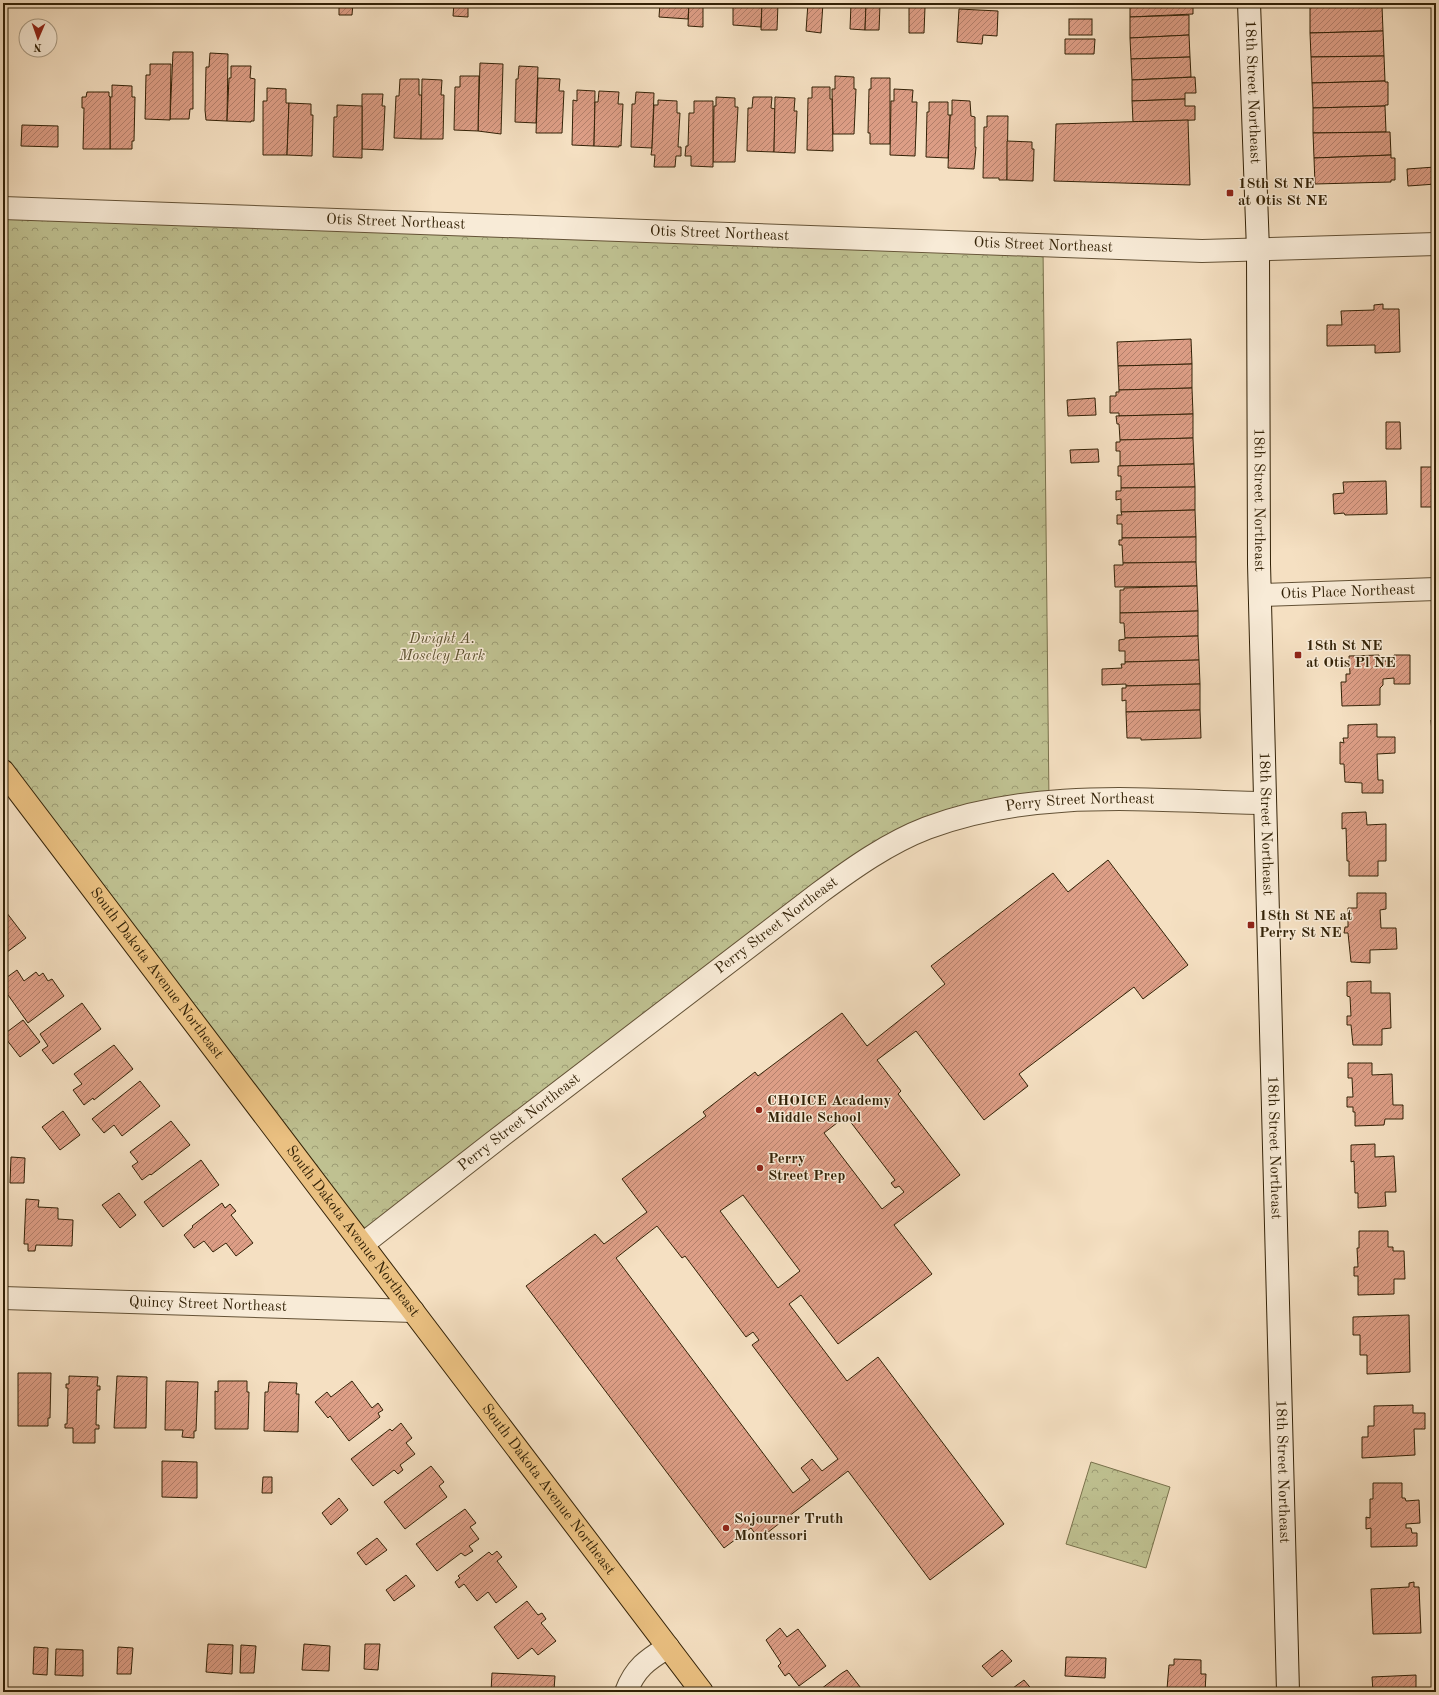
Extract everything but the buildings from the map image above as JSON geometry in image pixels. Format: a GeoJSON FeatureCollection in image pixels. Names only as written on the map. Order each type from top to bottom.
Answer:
{"type":"FeatureCollection","features":[{"type":"Feature","properties":{"kind":"main road","name":"South Dakota Avenue Northeast"},"geometry":{"type":"LineString","coordinates":[[3,771],[702,1692]]}},
{"type":"Feature","properties":{"kind":"street","name":"18th Street Northeast"},"geometry":{"type":"LineString","coordinates":[[1249,3],[1258,250],[1260,595],[1288,1692]]}},
{"type":"Feature","properties":{"kind":"street","name":"Otis Street Northeast"},"geometry":{"type":"LineString","coordinates":[[3,208],[1202,251],[1436,244]]}},
{"type":"Feature","properties":{"kind":"street","name":"Otis Place Northeast"},"geometry":{"type":"LineString","coordinates":[[1260,595],[1436,589]]}},
{"type":"Feature","properties":{"kind":"street","name":"Perry Street Northeast"},"geometry":{"type":"LineString","coordinates":[[363,1244],[819,893],[854,868],[902,840],[927,828],[953,819],[997,809],[1042,802],[1087,799],[1132,799],[1265,803]]}},
{"type":"Feature","properties":{"kind":"street","name":"Quincy Street Northeast"},"geometry":{"type":"LineString","coordinates":[[3,1298],[413,1310]]}},
{"type":"Feature","properties":{"kind":"street"},"geometry":{"type":"LineString","coordinates":[[626,1692],[636,1672],[648,1659],[668,1647]]}},
{"type":"Feature","properties":{"kind":"green space","name":"Dwight A. Moseley Park"},"geometry":{"type":"Polygon","coordinates":[[[3,208],[1043,246],[1049,802],[902,839],[363,1244],[3,773],[3,208]]]}},
{"type":"Feature","properties":{"kind":"green space"},"geometry":{"type":"Polygon","coordinates":[[[1091,1462],[1170,1487],[1146,1568],[1066,1544],[1091,1462]]]}},
{"type":"Feature","properties":{"kind":"place","name":"18th St NE at Otis St NE"},"geometry":{"type":"Point","coordinates":[1230,193]}},
{"type":"Feature","properties":{"kind":"place","name":"18th St NE at Otis Pl NE"},"geometry":{"type":"Point","coordinates":[1298,655]}},
{"type":"Feature","properties":{"kind":"place","name":"18th St NE at Perry St NE"},"geometry":{"type":"Point","coordinates":[1251,925]}},
{"type":"Feature","properties":{"kind":"place","name":"CHOICE Academy Middle School"},"geometry":{"type":"Point","coordinates":[759,1110]}},
{"type":"Feature","properties":{"kind":"place","name":"Perry Street Prep"},"geometry":{"type":"Point","coordinates":[760,1168]}},
{"type":"Feature","properties":{"kind":"place","name":"Sojourner Truth Montessori"},"geometry":{"type":"Point","coordinates":[726,1528]}}]}
